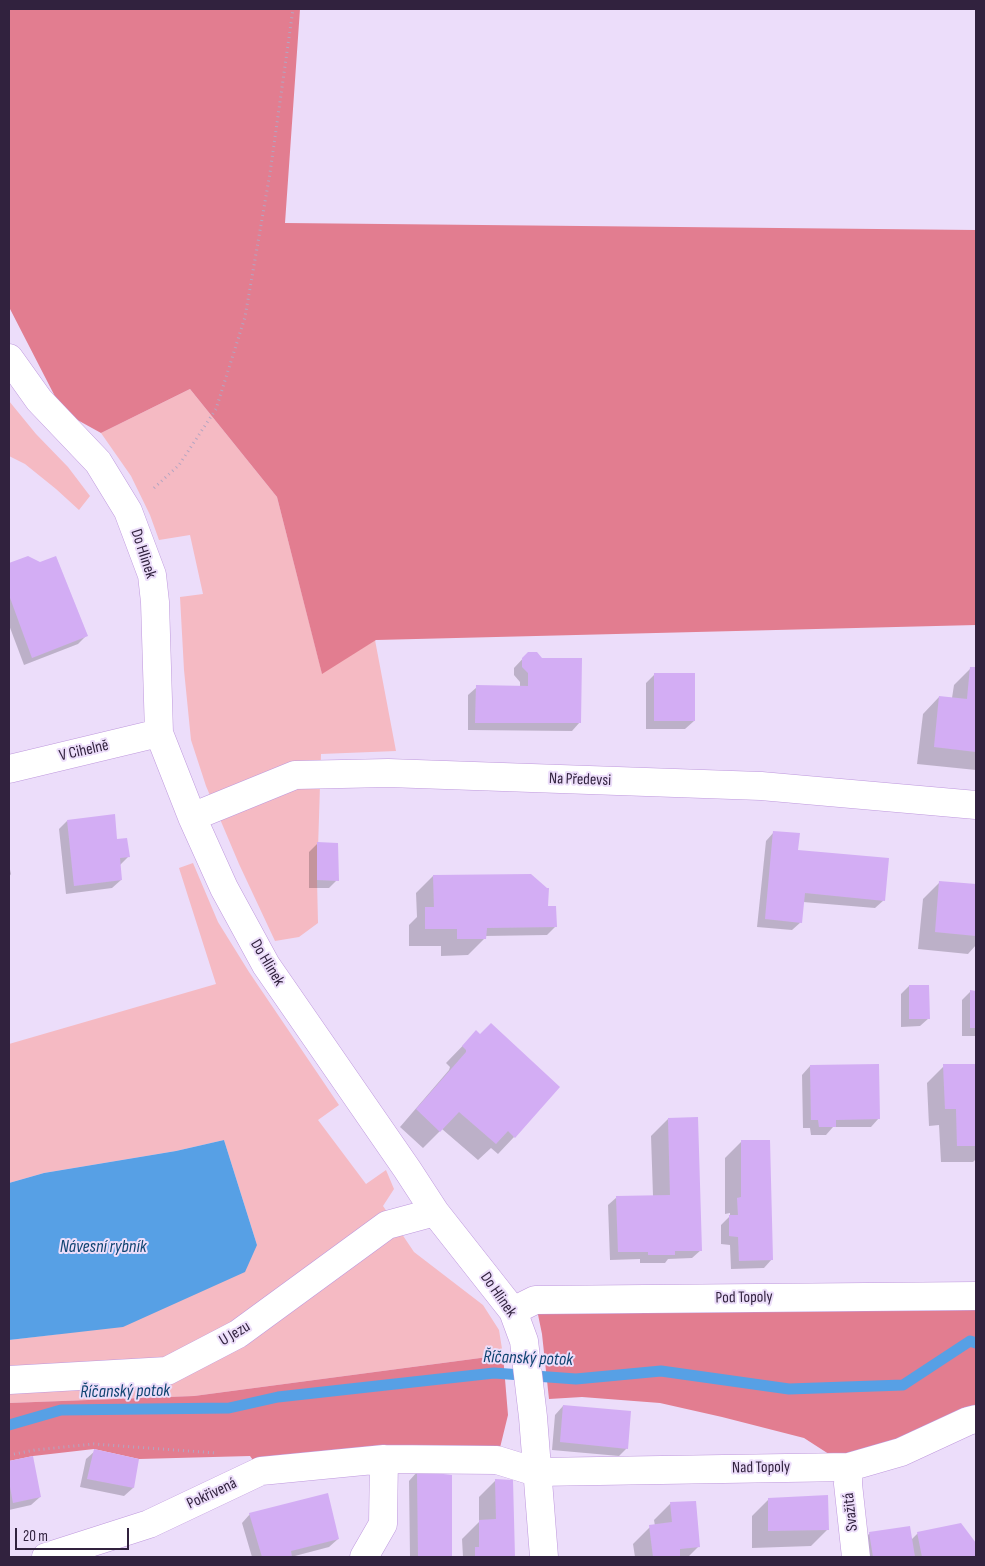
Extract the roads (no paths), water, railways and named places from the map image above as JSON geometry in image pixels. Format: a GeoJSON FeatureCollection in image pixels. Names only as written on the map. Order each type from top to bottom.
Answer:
{"type":"FeatureCollection","features":[{"type":"Feature","properties":{"kind":"street","name":"Do Hlinek"},"geometry":{"type":"LineString","coordinates":[[9,358],[40,400],[98,462],[128,511],[152,575],[155,602],[159,733],[192,818],[224,888],[266,965],[435,1212],[513,1311],[524,1341],[533,1417],[544,1557]]}},
{"type":"Feature","properties":{"kind":"street","name":"V Cihelně"},"geometry":{"type":"LineString","coordinates":[[9,768],[159,733]]}},
{"type":"Feature","properties":{"kind":"street","name":"Na Předevsi"},"geometry":{"type":"LineString","coordinates":[[192,818],[295,775],[388,773],[761,786],[976,805]]}},
{"type":"Feature","properties":{"kind":"street","name":"U Jezu"},"geometry":{"type":"LineString","coordinates":[[9,1380],[168,1371],[238,1334],[387,1226],[435,1212]]}},
{"type":"Feature","properties":{"kind":"street","name":"Pod Topoly"},"geometry":{"type":"LineString","coordinates":[[513,1311],[535,1300],[976,1296]]}},
{"type":"Feature","properties":{"kind":"street","name":"Nad Topoly"},"geometry":{"type":"LineString","coordinates":[[536,1472],[848,1468],[901,1452],[976,1419]]}},
{"type":"Feature","properties":{"kind":"street","name":"Pokřivená"},"geometry":{"type":"LineString","coordinates":[[46,1557],[149,1524],[261,1471],[384,1458],[497,1460],[536,1472]]}},
{"type":"Feature","properties":{"kind":"street"},"geometry":{"type":"LineString","coordinates":[[364,1557],[383,1524],[384,1458]]}},
{"type":"Feature","properties":{"kind":"street","name":"Svažitá"},"geometry":{"type":"LineString","coordinates":[[848,1468],[856,1557]]}},
{"type":"Feature","properties":{"kind":"water","name":"Návesní rybník"},"geometry":{"type":"Polygon","coordinates":[[[224,1140],[257,1245],[245,1272],[123,1327],[9,1340],[9,1183],[44,1173],[176,1151],[224,1140]]]}},
{"type":"Feature","properties":{"kind":"waterway","name":"Říčanský potok"},"geometry":{"type":"LineString","coordinates":[[9,1425],[61,1410],[229,1408],[278,1397],[494,1373],[576,1379],[661,1371],[789,1389],[903,1385],[970,1341],[976,1343]]}}]}
